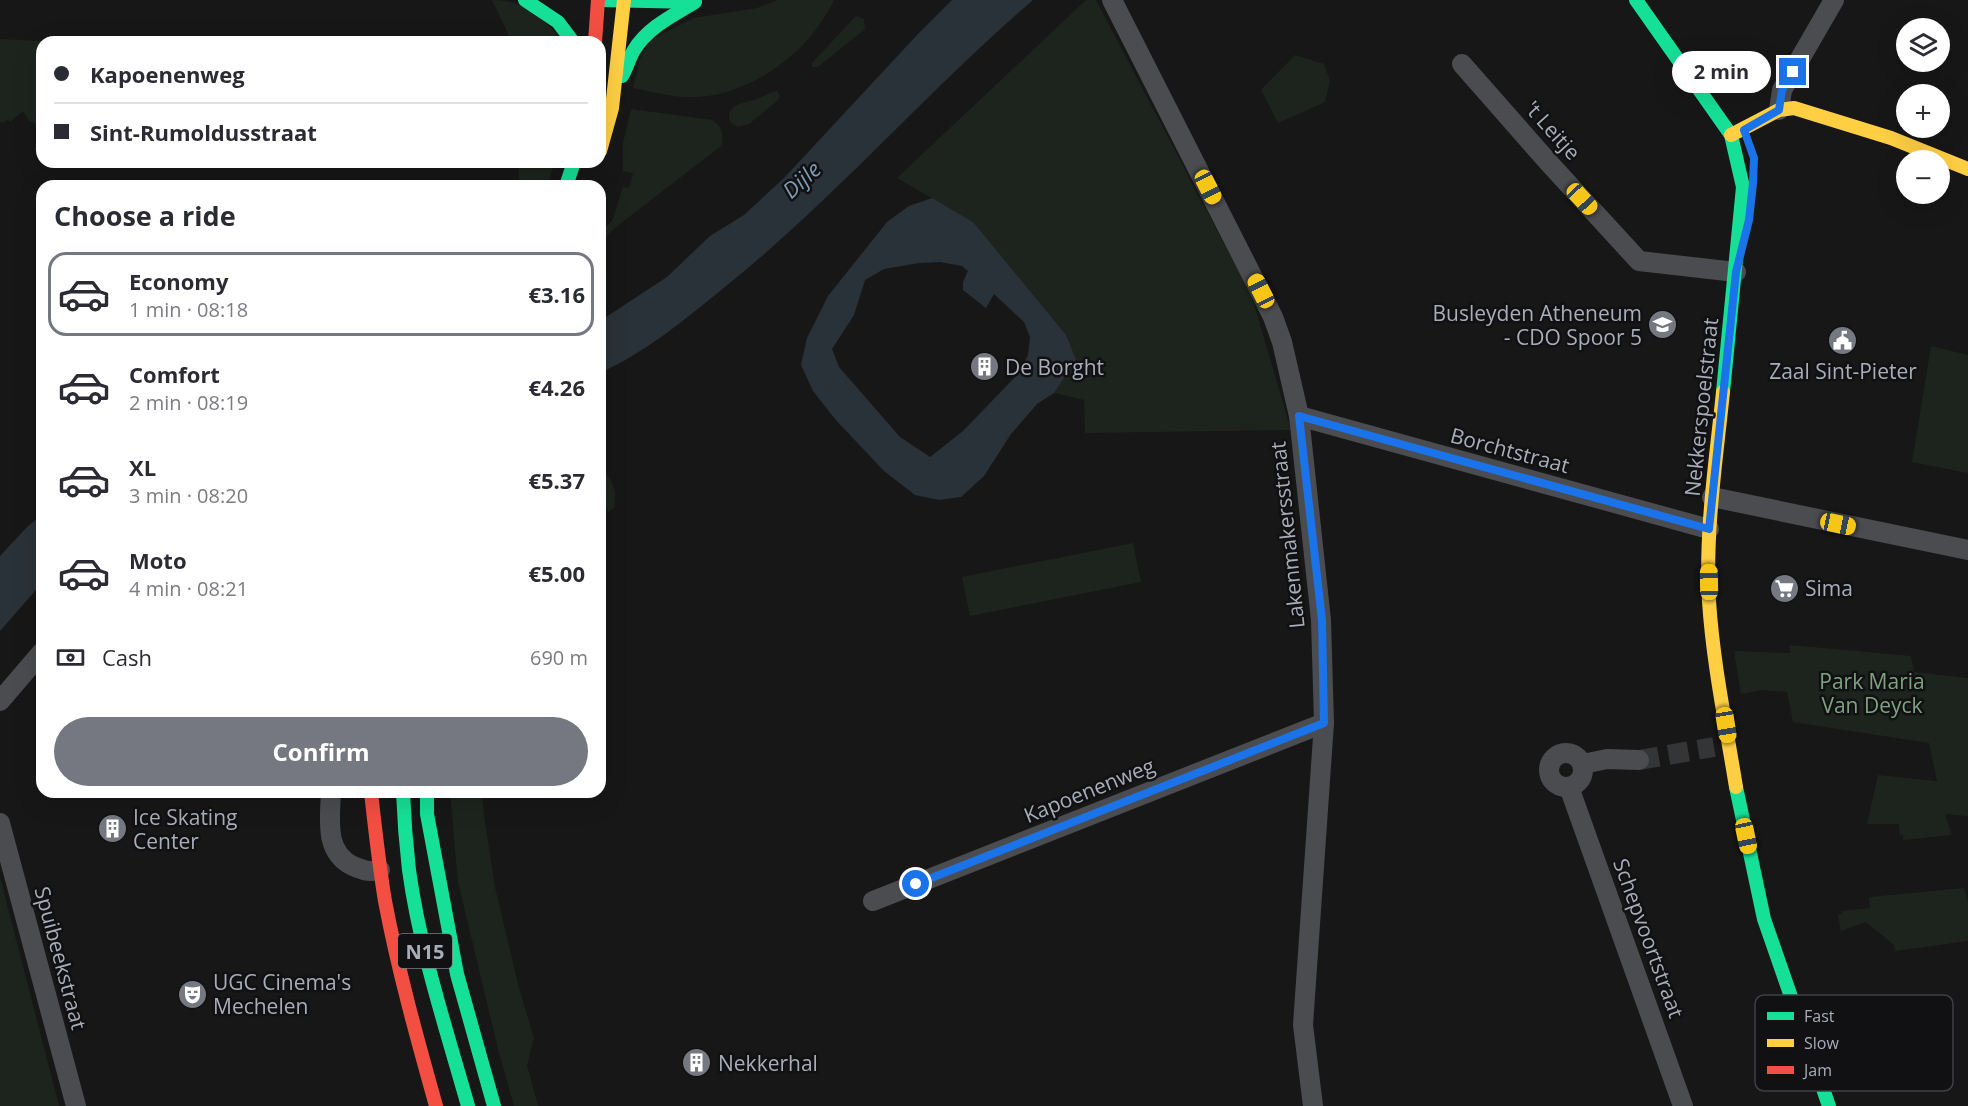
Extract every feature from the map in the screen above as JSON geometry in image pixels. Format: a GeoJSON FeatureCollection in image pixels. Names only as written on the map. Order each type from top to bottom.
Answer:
{"type":"FeatureCollection","features":[{"type":"Feature","properties":{"kind":"main road"},"geometry":{"type":"LineString","coordinates":[[525,0],[551,14],[570,36]]}},
{"type":"Feature","properties":{"kind":"main road"},"geometry":{"type":"LineString","coordinates":[[596,36],[599,0],[695,2],[712,0]]}},
{"type":"Feature","properties":{"kind":"main road"},"geometry":{"type":"LineString","coordinates":[[606,131],[615,85],[623,1]]}},
{"type":"Feature","properties":{"kind":"main road","name":"Nekkerspoelstraat"},"geometry":{"type":"LineString","coordinates":[[1637,1],[1663,27],[1724,100]]}},
{"type":"Feature","properties":{"kind":"main road","name":"Nekkerspoelstraat"},"geometry":{"type":"LineString","coordinates":[[1637,1],[1741,135]]}},
{"type":"Feature","properties":{"kind":"main road"},"geometry":{"type":"LineString","coordinates":[[615,85],[628,68],[635,49],[650,32],[658,24],[695,2]]}},
{"type":"Feature","properties":{"kind":"main road"},"geometry":{"type":"LineString","coordinates":[[1741,135],[1779,110],[1794,108],[1880,135],[1968,169]]}},
{"type":"Feature","properties":{"kind":"main road","name":"Nekkerspoelstraat"},"geometry":{"type":"LineString","coordinates":[[1734,115],[1741,135],[1743,187],[1709,529],[1709,599],[1721,744],[1737,794],[1764,919],[1790,995]]}},
{"type":"Feature","properties":{"kind":"main road","name":"Nekkerspoelstraat"},"geometry":{"type":"LineString","coordinates":[[1736,272],[1749,220],[1753,166]]}},
{"type":"Feature","properties":{"kind":"main road"},"geometry":{"type":"LineString","coordinates":[[372,798],[388,915],[414,1026],[436,1106]]}},
{"type":"Feature","properties":{"kind":"main road","name":"N15"},"geometry":{"type":"LineString","coordinates":[[403,798],[403,826],[421,935],[468,1106]]}},
{"type":"Feature","properties":{"kind":"main road","name":"N15"},"geometry":{"type":"LineString","coordinates":[[428,798],[428,814],[457,974],[494,1106]]}},
{"type":"Feature","properties":{"kind":"main road","name":"Nekkerspoelstraat"},"geometry":{"type":"LineString","coordinates":[[1824,1091],[1829,1106]]}},
{"type":"Feature","properties":{"kind":"street","name":"Lakenmakersstraat"},"geometry":{"type":"LineString","coordinates":[[1112,0],[1273,317],[1282,342],[1299,416],[1322,620],[1324,723],[1303,1025],[1313,1106]]}},
{"type":"Feature","properties":{"kind":"street"},"geometry":{"type":"LineString","coordinates":[[1779,110],[1782,90],[1834,0]]}},
{"type":"Feature","properties":{"kind":"street","name":"'t Leitje"},"geometry":{"type":"LineString","coordinates":[[1462,64],[1549,164],[1639,261],[1736,272]]}},
{"type":"Feature","properties":{"kind":"street","name":"Borchtstraat"},"geometry":{"type":"LineString","coordinates":[[1299,416],[1709,529]]}},
{"type":"Feature","properties":{"kind":"street"},"geometry":{"type":"LineString","coordinates":[[1712,497],[1968,549]]}},
{"type":"Feature","properties":{"kind":"street"},"geometry":{"type":"LineString","coordinates":[[0,701],[36,659]]}},
{"type":"Feature","properties":{"kind":"street","name":"Kapoenenweg"},"geometry":{"type":"LineString","coordinates":[[873,901],[1324,723]]}},
{"type":"Feature","properties":{"kind":"street","name":"Schepvoortstraat"},"geometry":{"type":"LineString","coordinates":[[1639,760],[1607,759],[1583,764],[1580,759],[1570,753],[1561,753],[1551,761],[1549,772],[1553,782],[1558,786],[1569,787],[1683,1106]]}},
{"type":"Feature","properties":{"kind":"street"},"geometry":{"type":"LineString","coordinates":[[1569,787],[1582,778],[1583,764]]}},
{"type":"Feature","properties":{"kind":"street"},"geometry":{"type":"LineString","coordinates":[[331,798],[332,844],[344,862],[367,872],[380,870]]}},
{"type":"Feature","properties":{"kind":"street","name":"Spuibeekstraat"},"geometry":{"type":"LineString","coordinates":[[0,823],[76,1106]]}},
{"type":"Feature","properties":{"kind":"green space"},"geometry":{"type":"Polygon","coordinates":[[[492,0],[515,3],[524,7],[559,36],[509,36],[492,0]]]}},
{"type":"Feature","properties":{"kind":"green space"},"geometry":{"type":"Polygon","coordinates":[[[778,0],[834,0],[823,20],[809,38],[772,70],[729,91],[706,96],[683,97],[633,88],[640,58],[652,39],[694,18],[757,8],[778,0]]]}},
{"type":"Feature","properties":{"kind":"green space"},"geometry":{"type":"Polygon","coordinates":[[[1086,0],[1096,0],[1252,297],[1291,430],[1085,433],[1084,400],[1054,393],[1076,360],[973,222],[897,178],[1086,0]]]}},
{"type":"Feature","properties":{"kind":"green space"},"geometry":{"type":"Polygon","coordinates":[[[856,16],[864,19],[865,29],[818,67],[812,67],[812,63],[856,16]]]}},
{"type":"Feature","properties":{"kind":"green space"},"geometry":{"type":"Polygon","coordinates":[[[0,39],[36,41],[36,124],[29,121],[23,111],[10,122],[8,120],[0,122],[0,39]]]}},
{"type":"Feature","properties":{"kind":"green space"},"geometry":{"type":"Polygon","coordinates":[[[1295,55],[1324,64],[1330,81],[1325,102],[1278,123],[1261,90],[1295,55]]]}},
{"type":"Feature","properties":{"kind":"green space"},"geometry":{"type":"Polygon","coordinates":[[[777,91],[780,95],[778,100],[749,124],[738,127],[730,122],[729,113],[733,107],[777,91]]]}},
{"type":"Feature","properties":{"kind":"green space"},"geometry":{"type":"Polygon","coordinates":[[[631,109],[712,120],[723,135],[721,146],[606,237],[606,226],[612,221],[623,187],[629,188],[633,173],[623,171],[623,143],[631,109]]]}},
{"type":"Feature","properties":{"kind":"green space"},"geometry":{"type":"Polygon","coordinates":[[[519,168],[553,168],[549,180],[519,180],[519,168]]]}},
{"type":"Feature","properties":{"kind":"green space"},"geometry":{"type":"Polygon","coordinates":[[[1931,346],[1968,355],[1968,473],[1912,462],[1931,346]]]}},
{"type":"Feature","properties":{"kind":"green space"},"geometry":{"type":"Polygon","coordinates":[[[606,475],[615,491],[614,508],[608,512],[606,475]]]}},
{"type":"Feature","properties":{"kind":"green space"},"geometry":{"type":"Polygon","coordinates":[[[1133,543],[1141,582],[970,616],[962,577],[1133,543]]]}},
{"type":"Feature","properties":{"kind":"green space","name":"Park Maria Van Deyck"},"geometry":{"type":"Polygon","coordinates":[[[1790,645],[1911,656],[1914,672],[1968,678],[1968,816],[1945,814],[1952,835],[1903,840],[1899,824],[1867,824],[1878,775],[1937,781],[1929,743],[1793,722],[1787,692],[1762,690],[1741,694],[1734,651],[1790,653],[1790,645]]]}},
{"type":"Feature","properties":{"kind":"green space"},"geometry":{"type":"Polygon","coordinates":[[[451,798],[482,798],[495,887],[518,984],[534,1038],[527,1065],[538,1106],[514,1106],[458,882],[451,798]]]}},
{"type":"Feature","properties":{"kind":"green space"},"geometry":{"type":"Polygon","coordinates":[[[0,877],[59,1106],[0,1106],[0,877]]]}},
{"type":"Feature","properties":{"kind":"green space"},"geometry":{"type":"Polygon","coordinates":[[[1964,888],[1968,903],[1968,941],[1895,951],[1894,945],[1866,922],[1841,931],[1838,915],[1842,914],[1842,911],[1870,908],[1869,897],[1964,888]]]}},
{"type":"Feature","properties":{"kind":"water","name":"Dijle"},"geometry":{"type":"Polygon","coordinates":[[[952,0],[1033,0],[954,72],[840,184],[761,257],[662,336],[606,370],[606,317],[667,277],[710,236],[744,215],[785,177],[952,0]]]}},
{"type":"Feature","properties":{"kind":"water"},"geometry":{"type":"Polygon","coordinates":[[[932,198],[973,222],[1066,335],[1076,360],[1054,393],[1037,404],[1011,434],[984,476],[961,497],[939,500],[915,495],[884,471],[835,419],[813,391],[801,365],[807,338],[828,296],[887,222],[909,206],[932,198]],[[940,262],[919,263],[884,269],[865,280],[854,315],[832,349],[839,367],[900,437],[930,457],[963,431],[1019,373],[1028,355],[1030,337],[1024,322],[994,294],[986,308],[963,290],[963,282],[968,271],[962,266],[940,262]]]}},
{"type":"Feature","properties":{"kind":"water"},"geometry":{"type":"Polygon","coordinates":[[[36,520],[36,590],[0,631],[0,556],[36,520]]]}},
{"type":"Feature","properties":{"kind":"tunnel"},"geometry":{"type":"LineString","coordinates":[[1639,760],[1714,747]]}},
{"type":"Feature","properties":{"kind":"traffic: fast"},"geometry":{"type":"LineString","coordinates":[[525,0],[558,22],[568,36]]}},
{"type":"Feature","properties":{"kind":"traffic: fast"},"geometry":{"type":"LineString","coordinates":[[599,0],[694,2]]}},
{"type":"Feature","properties":{"kind":"traffic: fast"},"geometry":{"type":"LineString","coordinates":[[1636,0],[1731,135],[1743,187],[1723,392]]}},
{"type":"Feature","properties":{"kind":"traffic: fast"},"geometry":{"type":"LineString","coordinates":[[622,76],[634,50],[646,35],[662,22],[695,2]]}},
{"type":"Feature","properties":{"kind":"traffic: fast"},"geometry":{"type":"LineString","coordinates":[[568,180],[572,168]]}},
{"type":"Feature","properties":{"kind":"traffic: fast"},"geometry":{"type":"LineString","coordinates":[[1736,787],[1764,919],[1790,995]]}},
{"type":"Feature","properties":{"kind":"traffic: fast"},"geometry":{"type":"LineString","coordinates":[[403,798],[409,870],[420,930],[434,989],[468,1106]]}},
{"type":"Feature","properties":{"kind":"traffic: fast"},"geometry":{"type":"LineString","coordinates":[[427,798],[427,814],[457,974],[494,1106]]}},
{"type":"Feature","properties":{"kind":"traffic: fast"},"geometry":{"type":"LineString","coordinates":[[1824,1091],[1829,1106]]}},
{"type":"Feature","properties":{"kind":"traffic: slow"},"geometry":{"type":"LineString","coordinates":[[606,130],[612,108],[624,0]]}},
{"type":"Feature","properties":{"kind":"traffic: slow"},"geometry":{"type":"LineString","coordinates":[[1731,135],[1779,110],[1794,108],[1891,138],[1968,169]]}},
{"type":"Feature","properties":{"kind":"traffic: slow"},"geometry":{"type":"LineString","coordinates":[[1723,392],[1714,470],[1708,575],[1717,671],[1736,787]]}},
{"type":"Feature","properties":{"kind":"traffic: jam"},"geometry":{"type":"LineString","coordinates":[[595,36],[598,0]]}},
{"type":"Feature","properties":{"kind":"traffic: jam"},"geometry":{"type":"LineString","coordinates":[[372,798],[390,927],[436,1106]]}},
{"type":"Feature","properties":{"kind":"place","name":"Busleyden Atheneum - CDO Spoor 5"},"geometry":{"type":"Point","coordinates":[1663,325]}},
{"type":"Feature","properties":{"kind":"place","name":"Zaal Sint-Pieter"},"geometry":{"type":"Point","coordinates":[1843,340]}},
{"type":"Feature","properties":{"kind":"place","name":"De Borght"},"geometry":{"type":"Point","coordinates":[984,367]}},
{"type":"Feature","properties":{"kind":"place","name":"Sima"},"geometry":{"type":"Point","coordinates":[1784,588]}},
{"type":"Feature","properties":{"kind":"place","name":"Ice Skating Center"},"geometry":{"type":"Point","coordinates":[112,829]}},
{"type":"Feature","properties":{"kind":"place","name":"UGC Cinema's Mechelen"},"geometry":{"type":"Point","coordinates":[192,994]}},
{"type":"Feature","properties":{"kind":"place","name":"Nekkerhal"},"geometry":{"type":"Point","coordinates":[697,1063]}},
{"type":"Feature","properties":{"kind":"route"},"geometry":{"type":"LineString","coordinates":[[916,884],[1324,723],[1322,620],[1299,416],[1709,529],[1736,272],[1749,220],[1753,183],[1754,158],[1744,130],[1779,110],[1782,90],[1793,72]]}}]}
